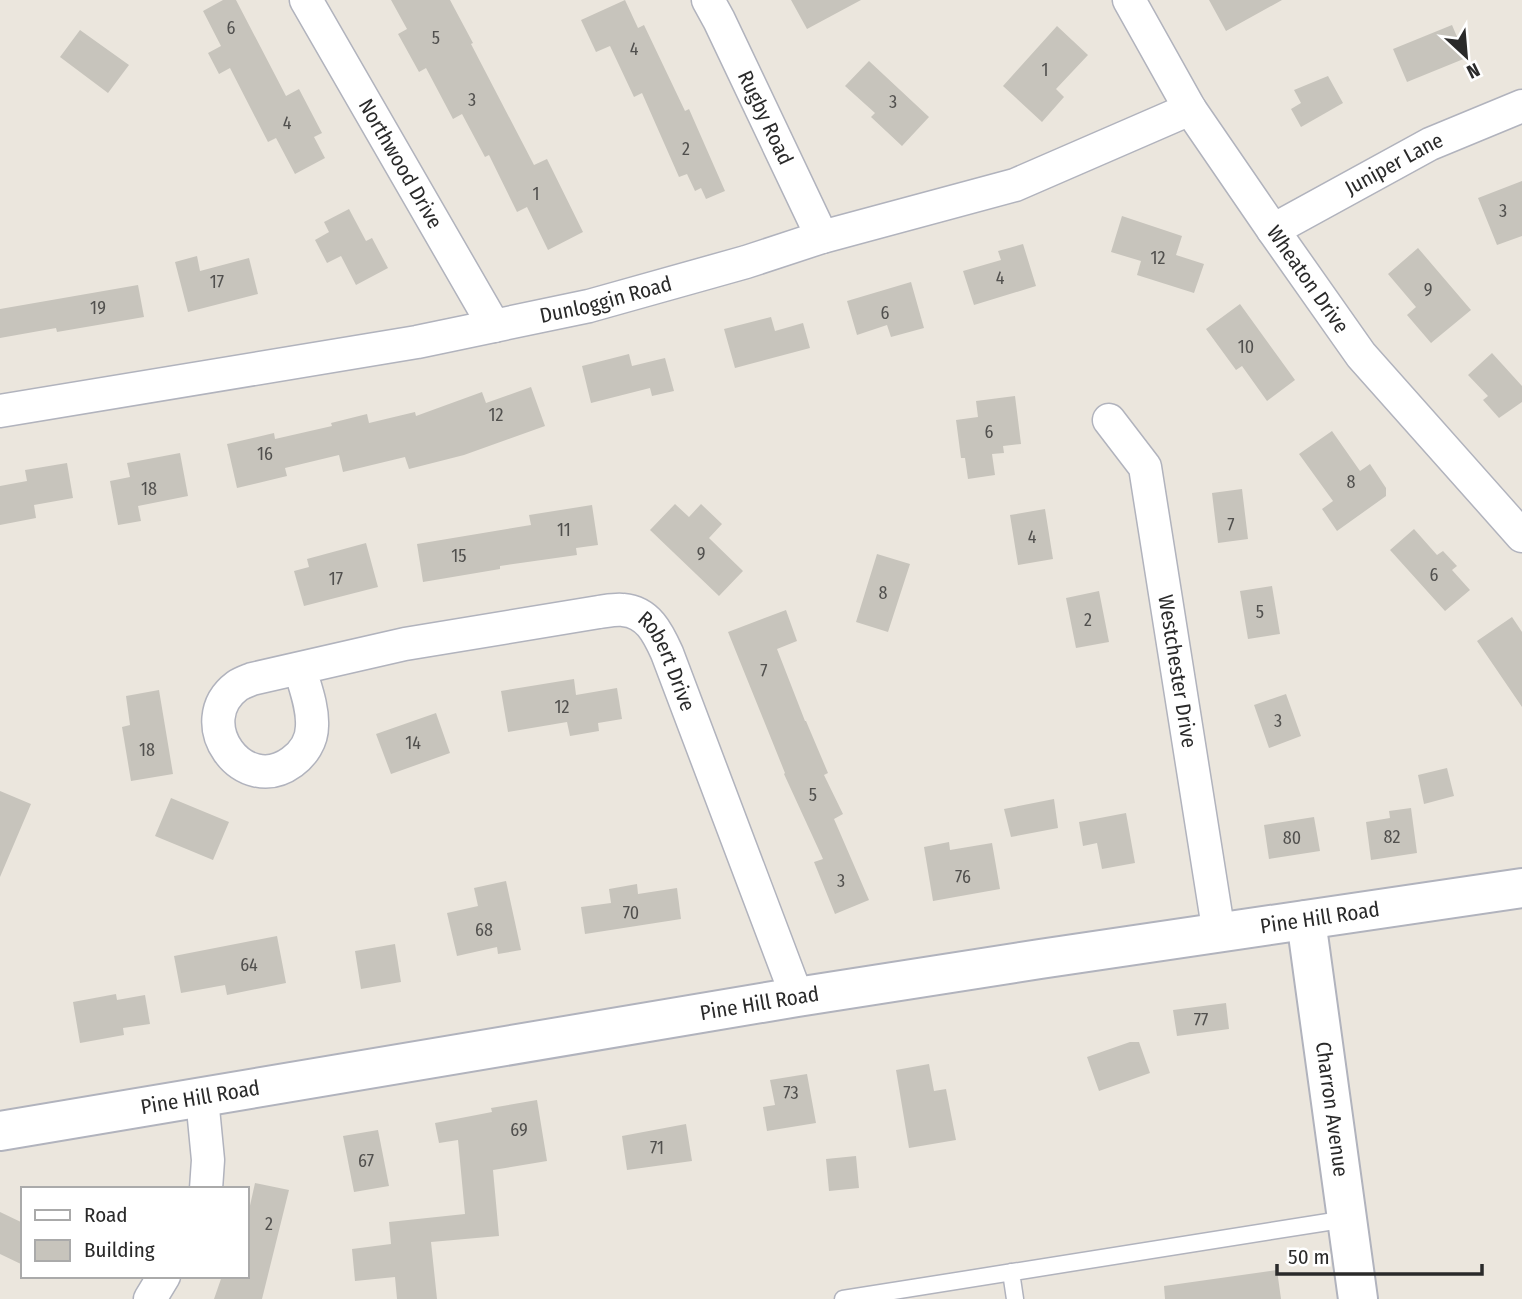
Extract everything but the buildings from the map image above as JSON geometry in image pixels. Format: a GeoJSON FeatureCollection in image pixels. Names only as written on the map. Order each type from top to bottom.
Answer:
{"type":"FeatureCollection","features":[{"type":"Feature","properties":{"kind":"street","name":"Northwood Drive"},"geometry":{"type":"LineString","coordinates":[[306,0],[494,326]]}},
{"type":"Feature","properties":{"kind":"street","name":"Rugby Road"},"geometry":{"type":"LineString","coordinates":[[708,0],[822,237]]}},
{"type":"Feature","properties":{"kind":"street","name":"Wheaton Drive"},"geometry":{"type":"LineString","coordinates":[[1129,0],[1190,109],[1361,355],[1522,536]]}},
{"type":"Feature","properties":{"kind":"street","name":"Juniper Lane"},"geometry":{"type":"LineString","coordinates":[[1273,230],[1430,144],[1522,106]]}},
{"type":"Feature","properties":{"kind":"street","name":"Dunloggin Road"},"geometry":{"type":"LineString","coordinates":[[0,411],[417,342],[589,306],[746,262],[822,237],[1015,185],[1190,109]]}},
{"type":"Feature","properties":{"kind":"street","name":"Westchester Drive"},"geometry":{"type":"LineString","coordinates":[[1108,420],[1145,467],[1219,934]]}},
{"type":"Feature","properties":{"kind":"street","name":"Robert Drive"},"geometry":{"type":"LineString","coordinates":[[300,669],[405,644],[599,612],[623,610],[642,616],[657,631],[667,653],[797,997]]}},
{"type":"Feature","properties":{"kind":"street","name":"Pine Hill Road"},"geometry":{"type":"LineString","coordinates":[[0,1131],[797,997],[1522,888]]}},
{"type":"Feature","properties":{"kind":"street","name":"Charron Avenue"},"geometry":{"type":"LineString","coordinates":[[1306,920],[1359,1299]]}},
{"type":"Feature","properties":{"kind":"street"},"geometry":{"type":"LineString","coordinates":[[202,1098],[208,1160],[206,1187]]}},
{"type":"Feature","properties":{"kind":"street"},"geometry":{"type":"LineString","coordinates":[[150,1299],[163,1278]]}},
{"type":"Feature","properties":{"kind":"lane"},"geometry":{"type":"LineString","coordinates":[[843,1299],[1347,1219]]}},
{"type":"Feature","properties":{"kind":"lane"},"geometry":{"type":"LineString","coordinates":[[1011,1272],[1015,1299]]}}]}
